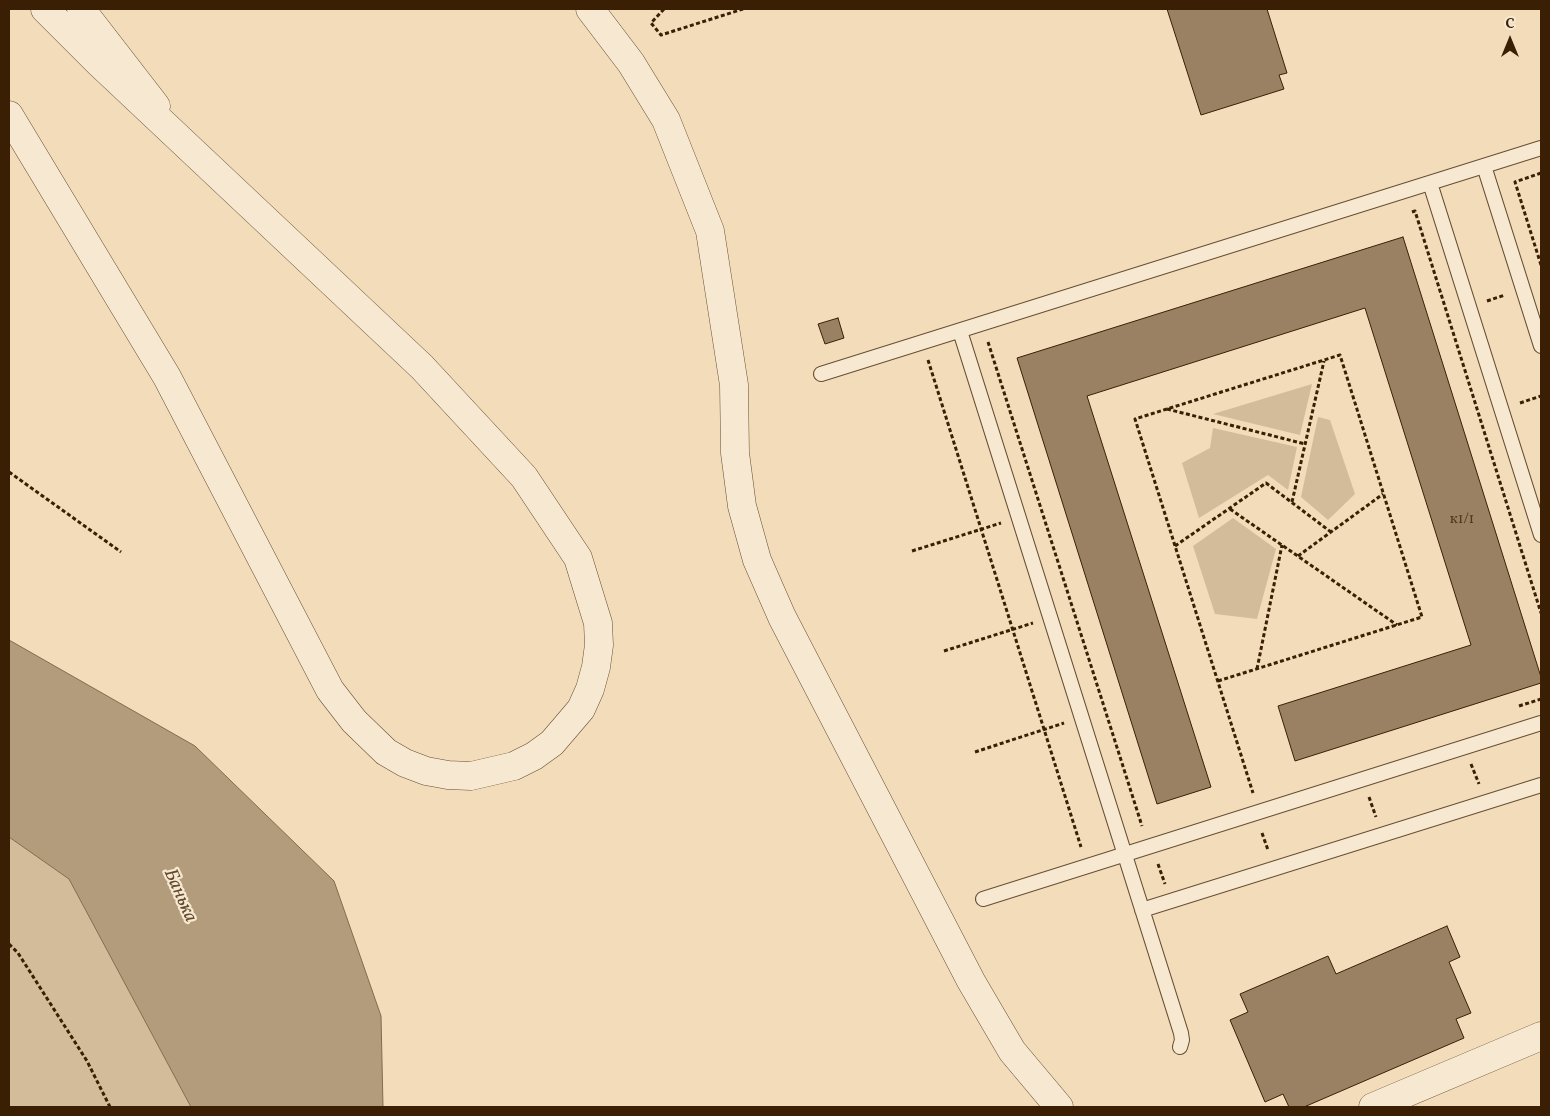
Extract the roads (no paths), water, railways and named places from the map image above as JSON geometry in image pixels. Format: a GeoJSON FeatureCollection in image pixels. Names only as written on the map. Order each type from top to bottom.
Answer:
{"type":"FeatureCollection","features":[{"type":"Feature","properties":{"kind":"street"},"geometry":{"type":"LineString","coordinates":[[9,115],[167,378],[330,690],[354,721],[386,752],[405,763],[426,771],[471,776],[493,773],[514,766],[534,756],[552,743],[581,709],[596,667],[599,645],[598,623],[578,558],[524,477],[422,367],[98,63],[45,9]]}},
{"type":"Feature","properties":{"kind":"street"},"geometry":{"type":"LineString","coordinates":[[82,9],[183,141]]}},
{"type":"Feature","properties":{"kind":"street"},"geometry":{"type":"LineString","coordinates":[[590,9],[631,63],[666,120],[710,231],[734,385],[735,453],[742,506],[757,560],[782,618],[971,981],[1012,1051],[1059,1107]]}},
{"type":"Feature","properties":{"kind":"street"},"geometry":{"type":"LineString","coordinates":[[1373,1107],[1541,1036]]}},
{"type":"Feature","properties":{"kind":"lane"},"geometry":{"type":"LineString","coordinates":[[821,374],[1541,148]]}},
{"type":"Feature","properties":{"kind":"lane"},"geometry":{"type":"LineString","coordinates":[[1484,166],[1541,346]]}},
{"type":"Feature","properties":{"kind":"lane"},"geometry":{"type":"LineString","coordinates":[[1430,183],[1541,535]]}},
{"type":"Feature","properties":{"kind":"lane"},"geometry":{"type":"LineString","coordinates":[[960,331],[1181,1033],[1180,1047]]}},
{"type":"Feature","properties":{"kind":"lane"},"geometry":{"type":"LineString","coordinates":[[982,899],[1541,723]]}},
{"type":"Feature","properties":{"kind":"lane"},"geometry":{"type":"LineString","coordinates":[[1142,910],[1541,785]]}},
{"type":"Feature","properties":{"kind":"water","name":"Банька"},"geometry":{"type":"Polygon","coordinates":[[[9,640],[195,746],[334,881],[381,1016],[383,1107],[191,1107],[69,879],[9,837],[9,640]]]}}]}
